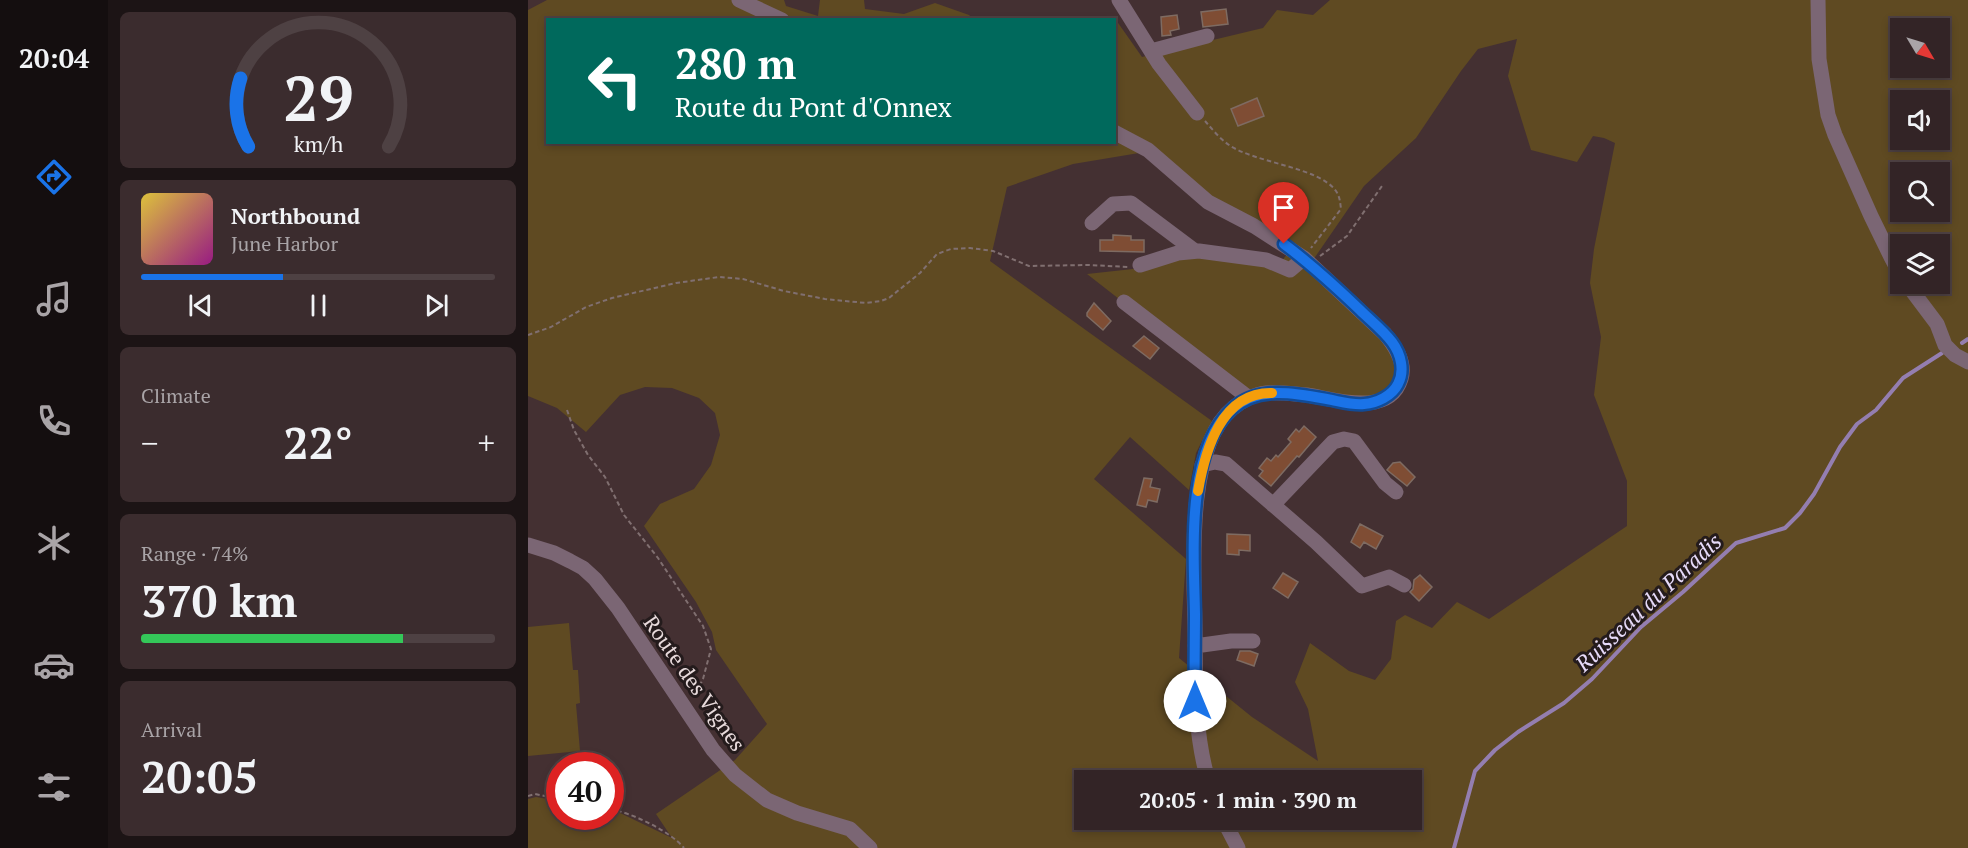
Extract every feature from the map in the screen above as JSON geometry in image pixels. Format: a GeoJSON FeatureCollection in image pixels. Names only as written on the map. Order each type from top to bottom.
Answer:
{"type":"FeatureCollection","features":[{"type":"Feature","properties":{"kind":"street"},"geometry":{"type":"LineString","coordinates":[[739,0],[778,18]]}},
{"type":"Feature","properties":{"kind":"street"},"geometry":{"type":"LineString","coordinates":[[1119,0],[1159,64],[1197,112]]}},
{"type":"Feature","properties":{"kind":"street"},"geometry":{"type":"LineString","coordinates":[[1818,0],[1819,59],[1828,115],[1890,257]]}},
{"type":"Feature","properties":{"kind":"street"},"geometry":{"type":"LineString","coordinates":[[1151,51],[1207,36]]}},
{"type":"Feature","properties":{"kind":"street"},"geometry":{"type":"LineString","coordinates":[[1116,133],[1148,150],[1208,202],[1254,226],[1307,260],[1393,343],[1402,369],[1396,388],[1377,401],[1364,404],[1285,393],[1264,393],[1232,408],[1220,424],[1202,465],[1196,502],[1194,543],[1195,715],[1205,770]]}},
{"type":"Feature","properties":{"kind":"street"},"geometry":{"type":"LineString","coordinates":[[1092,223],[1113,204],[1131,203],[1195,251]]}},
{"type":"Feature","properties":{"kind":"street"},"geometry":{"type":"LineString","coordinates":[[1140,266],[1178,253],[1195,251],[1266,260],[1290,270],[1307,260]]}},
{"type":"Feature","properties":{"kind":"street"},"geometry":{"type":"LineString","coordinates":[[1914,294],[1937,324],[1945,345],[1955,355],[1968,362]]}},
{"type":"Feature","properties":{"kind":"street"},"geometry":{"type":"LineString","coordinates":[[1124,302],[1250,398]]}},
{"type":"Feature","properties":{"kind":"street"},"geometry":{"type":"LineString","coordinates":[[1273,505],[1334,442],[1344,439],[1354,441],[1385,483],[1396,492]]}},
{"type":"Feature","properties":{"kind":"street"},"geometry":{"type":"LineString","coordinates":[[1202,465],[1215,462],[1226,464],[1316,542],[1362,586],[1389,577],[1404,585]]}},
{"type":"Feature","properties":{"kind":"street","name":"Route des Vignes"},"geometry":{"type":"LineString","coordinates":[[528,545],[554,553],[583,567],[595,579],[618,608],[723,763],[754,791],[767,800],[797,813],[850,829],[870,848]]}},
{"type":"Feature","properties":{"kind":"street"},"geometry":{"type":"LineString","coordinates":[[1196,646],[1231,640],[1253,641]]}},
{"type":"Feature","properties":{"kind":"street"},"geometry":{"type":"LineString","coordinates":[[1229,830],[1238,848]]}},
{"type":"Feature","properties":{"kind":"path"},"geometry":{"type":"LineString","coordinates":[[1197,112],[1229,145],[1265,160],[1312,175],[1335,189],[1340,199],[1341,209],[1307,260]]}},
{"type":"Feature","properties":{"kind":"path"},"geometry":{"type":"LineString","coordinates":[[1307,260],[1347,236],[1382,186]]}},
{"type":"Feature","properties":{"kind":"path"},"geometry":{"type":"LineString","coordinates":[[528,335],[551,327],[586,307],[612,298],[676,283],[719,277],[743,279],[784,291],[825,299],[866,303],[881,301],[889,298],[921,273],[937,254],[951,249],[970,248],[993,251],[1029,266],[1140,266]]}},
{"type":"Feature","properties":{"kind":"path"},"geometry":{"type":"LineString","coordinates":[[567,410],[574,430],[588,455],[605,477],[624,515],[658,558],[703,626],[711,649],[703,679],[687,710]]}},
{"type":"Feature","properties":{"kind":"path"},"geometry":{"type":"LineString","coordinates":[[528,796],[535,794],[546,796]]}},
{"type":"Feature","properties":{"kind":"path"},"geometry":{"type":"LineString","coordinates":[[624,812],[670,834],[684,848]]}},
{"type":"Feature","properties":{"kind":"shaded area"},"geometry":{"type":"Polygon","coordinates":[[[547,0],[784,0],[786,6],[818,16],[820,0],[864,0],[865,9],[904,14],[935,3],[972,18],[546,18],[546,144],[1116,144],[1116,20],[1142,57],[1263,28],[1277,10],[1313,15],[1330,0],[1968,0],[1968,848],[528,848],[528,799],[536,797],[546,799],[546,830],[624,830],[624,815],[672,838],[656,814],[735,760],[767,724],[716,650],[712,632],[696,602],[644,526],[660,504],[694,489],[711,465],[720,435],[715,413],[699,398],[672,388],[645,387],[620,395],[586,432],[557,408],[528,396],[528,10],[547,0]],[[1517,39],[1478,49],[1416,138],[1364,186],[1311,263],[1385,334],[1400,380],[1377,401],[1237,391],[1087,274],[1151,267],[1188,253],[1281,262],[1291,249],[1168,169],[1139,153],[1073,164],[1007,187],[990,261],[1212,421],[1196,453],[1189,490],[1130,437],[1094,479],[1186,559],[1179,658],[1252,717],[1318,761],[1308,709],[1295,682],[1310,643],[1349,671],[1375,680],[1391,659],[1396,621],[1405,615],[1432,628],[1457,602],[1489,619],[1627,526],[1627,481],[1594,395],[1601,337],[1590,283],[1594,249],[1615,143],[1593,136],[1577,162],[1531,150],[1508,76],[1517,39]]]}},
{"type":"Feature","properties":{"kind":"shaded area"},"geometry":{"type":"Polygon","coordinates":[[[569,623],[573,670],[578,670],[580,703],[576,704],[580,751],[546,752],[546,754],[528,756],[528,627],[569,623]]]}},
{"type":"Feature","properties":{"kind":"building"},"geometry":{"type":"Polygon","coordinates":[[[1226,9],[1228,24],[1203,27],[1201,12],[1226,9]]]}},
{"type":"Feature","properties":{"kind":"building"},"geometry":{"type":"Polygon","coordinates":[[[1177,15],[1179,29],[1170,31],[1171,35],[1162,36],[1161,17],[1177,15]]]}},
{"type":"Feature","properties":{"kind":"building"},"geometry":{"type":"Polygon","coordinates":[[[1257,98],[1264,116],[1238,126],[1231,109],[1257,98]]]}},
{"type":"Feature","properties":{"kind":"building"},"geometry":{"type":"Polygon","coordinates":[[[1113,235],[1131,236],[1131,240],[1144,240],[1144,252],[1100,251],[1100,240],[1113,240],[1113,235]]]}},
{"type":"Feature","properties":{"kind":"building"},"geometry":{"type":"Polygon","coordinates":[[[1094,303],[1111,321],[1103,330],[1087,316],[1094,303]]]}},
{"type":"Feature","properties":{"kind":"building"},"geometry":{"type":"Polygon","coordinates":[[[1144,336],[1159,348],[1150,359],[1133,346],[1144,336]]]}},
{"type":"Feature","properties":{"kind":"building"},"geometry":{"type":"Polygon","coordinates":[[[1304,426],[1316,437],[1271,486],[1259,476],[1263,471],[1259,468],[1267,458],[1271,461],[1276,455],[1278,457],[1291,442],[1288,439],[1296,429],[1299,432],[1304,426]]]}},
{"type":"Feature","properties":{"kind":"building"},"geometry":{"type":"Polygon","coordinates":[[[1400,462],[1415,477],[1407,486],[1387,470],[1393,463],[1400,462]]]}},
{"type":"Feature","properties":{"kind":"building"},"geometry":{"type":"Polygon","coordinates":[[[1144,478],[1152,479],[1150,487],[1160,489],[1157,502],[1148,500],[1146,507],[1137,505],[1144,478]]]}},
{"type":"Feature","properties":{"kind":"building"},"geometry":{"type":"Polygon","coordinates":[[[1360,524],[1383,536],[1376,549],[1364,542],[1360,548],[1351,542],[1360,524]]]}},
{"type":"Feature","properties":{"kind":"building"},"geometry":{"type":"Polygon","coordinates":[[[1227,534],[1250,535],[1250,551],[1239,550],[1239,555],[1227,554],[1227,534]]]}},
{"type":"Feature","properties":{"kind":"building"},"geometry":{"type":"Polygon","coordinates":[[[1283,573],[1298,582],[1288,598],[1273,588],[1283,573]]]}},
{"type":"Feature","properties":{"kind":"building"},"geometry":{"type":"Polygon","coordinates":[[[1420,575],[1432,587],[1419,601],[1410,592],[1413,589],[1414,580],[1420,575]]]}},
{"type":"Feature","properties":{"kind":"building"},"geometry":{"type":"Polygon","coordinates":[[[1240,651],[1258,654],[1254,666],[1237,660],[1240,651]]]}},
{"type":"Feature","properties":{"kind":"waterway","name":"Ruisseau du Paradis"},"geometry":{"type":"LineString","coordinates":[[1962,343],[1968,339]]}},
{"type":"Feature","properties":{"kind":"waterway","name":"Ruisseau du Paradis"},"geometry":{"type":"LineString","coordinates":[[1454,848],[1475,771],[1495,750],[1518,732],[1564,703],[1592,679],[1641,627],[1736,543],[1785,528],[1814,494],[1840,447],[1857,424],[1876,410],[1903,378],[1942,353]]}},
{"type":"Feature","properties":{"kind":"slow traffic"},"geometry":{"type":"LineString","coordinates":[[1198,491],[1202,465],[1210,444],[1220,424],[1232,408],[1250,398],[1272,393]]}},
{"type":"Feature","properties":{"kind":"route"},"geometry":{"type":"LineString","coordinates":[[1195,701],[1196,502],[1202,465],[1220,424],[1232,408],[1264,393],[1308,395],[1364,404],[1387,396],[1396,388],[1400,380],[1402,369],[1400,357],[1393,343],[1311,263],[1284,244]]}}]}
